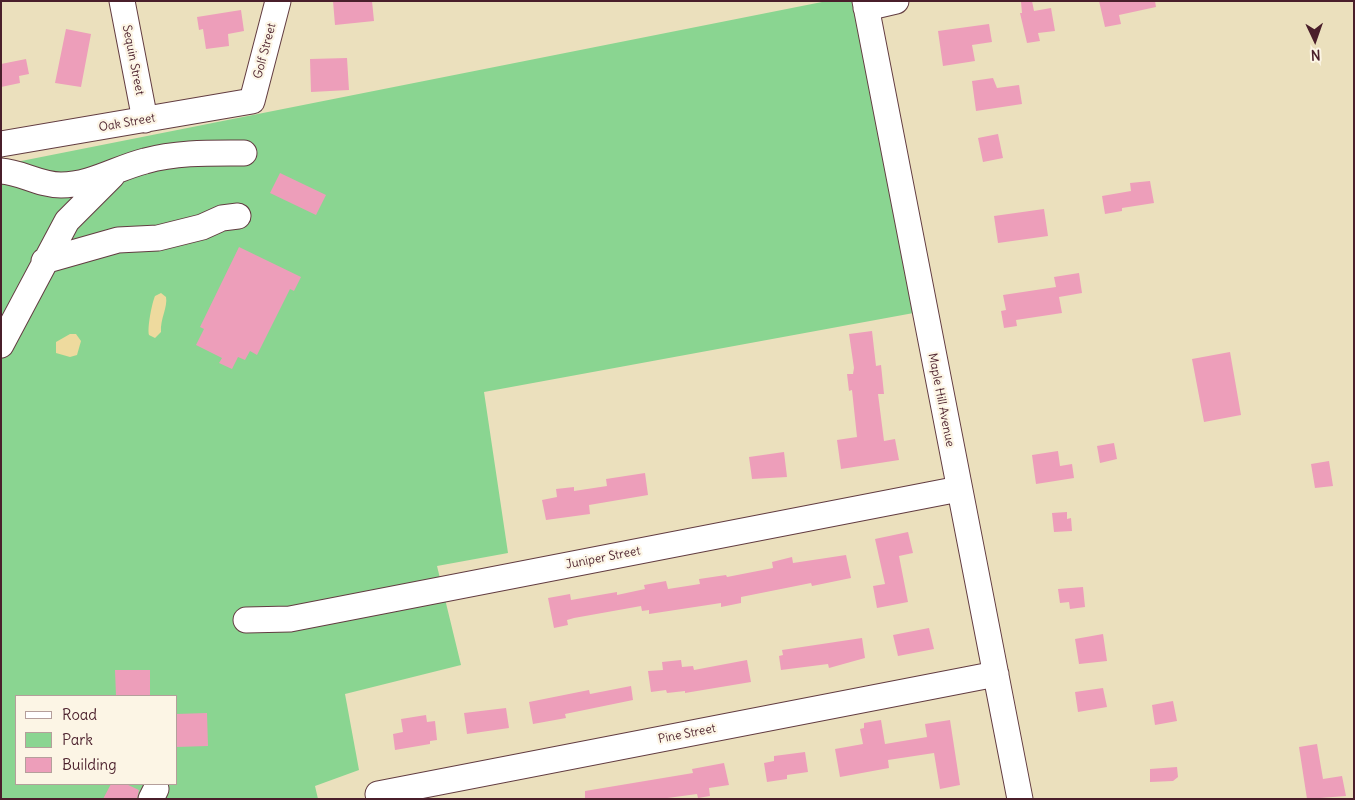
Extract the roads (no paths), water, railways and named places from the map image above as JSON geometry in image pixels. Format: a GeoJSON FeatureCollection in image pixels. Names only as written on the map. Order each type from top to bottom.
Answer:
{"type":"FeatureCollection","features":[{"type":"Feature","properties":{"kind":"street","name":"Sequin Street"},"geometry":{"type":"LineString","coordinates":[[122,1],[145,120]]}},
{"type":"Feature","properties":{"kind":"street","name":"Golf Street"},"geometry":{"type":"LineString","coordinates":[[252,101],[278,1]]}},
{"type":"Feature","properties":{"kind":"street"},"geometry":{"type":"LineString","coordinates":[[865,4],[896,1]]}},
{"type":"Feature","properties":{"kind":"street","name":"Maple Hill Avenue"},"geometry":{"type":"LineString","coordinates":[[865,4],[884,93],[914,260],[1020,799]]}},
{"type":"Feature","properties":{"kind":"street","name":"Oak Street"},"geometry":{"type":"LineString","coordinates":[[1,144],[252,101]]}},
{"type":"Feature","properties":{"kind":"street"},"geometry":{"type":"LineString","coordinates":[[1,172],[37,183],[79,184],[144,161],[178,154],[244,153]]}},
{"type":"Feature","properties":{"kind":"street"},"geometry":{"type":"LineString","coordinates":[[4,332],[67,221],[118,171]]}},
{"type":"Feature","properties":{"kind":"street"},"geometry":{"type":"LineString","coordinates":[[44,261],[118,240],[158,238],[202,227],[222,218],[238,216]]}},
{"type":"Feature","properties":{"kind":"street","name":"Juniper Street"},"geometry":{"type":"LineString","coordinates":[[246,620],[290,619],[959,488]]}},
{"type":"Feature","properties":{"kind":"street","name":"Pine Street"},"geometry":{"type":"LineString","coordinates":[[378,794],[996,674]]}}]}
